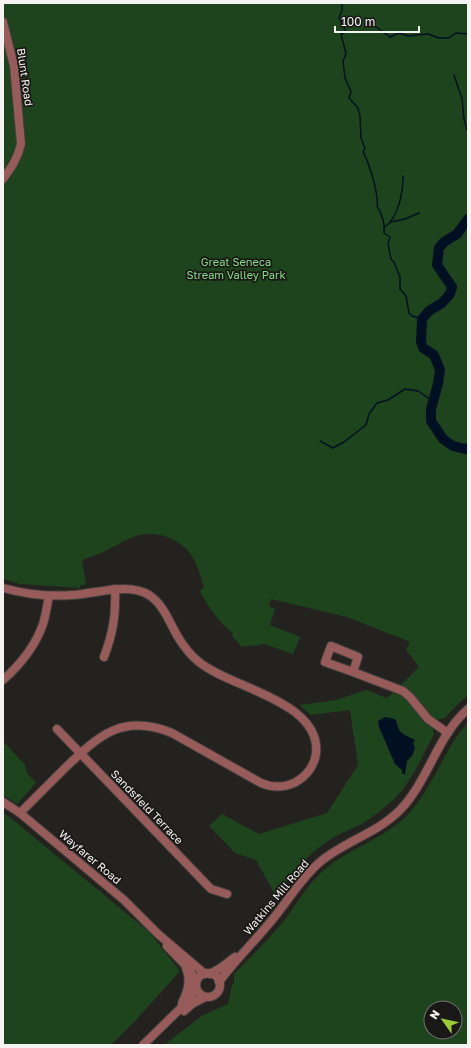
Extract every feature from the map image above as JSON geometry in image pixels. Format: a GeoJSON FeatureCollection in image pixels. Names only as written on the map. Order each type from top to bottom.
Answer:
{"type":"FeatureCollection","features":[{"type":"Feature","properties":{"kind":"street","name":"Blunt Road"},"geometry":{"type":"LineString","coordinates":[[3,22],[14,66],[21,144],[16,160],[3,179]]}},
{"type":"Feature","properties":{"kind":"street"},"geometry":{"type":"LineString","coordinates":[[3,588],[49,596],[73,595],[115,589],[129,589],[148,594],[159,603],[184,647],[201,664],[218,674],[266,694],[288,707],[306,723],[315,739],[315,757],[310,769],[302,779],[290,785],[278,787],[261,783],[172,733],[162,729],[142,725],[133,725],[114,729],[97,738],[80,753],[20,813]]}},
{"type":"Feature","properties":{"kind":"street"},"geometry":{"type":"LineString","coordinates":[[104,657],[114,625],[115,589]]}},
{"type":"Feature","properties":{"kind":"street"},"geometry":{"type":"LineString","coordinates":[[3,680],[20,665],[35,643],[43,623],[49,596]]}},
{"type":"Feature","properties":{"kind":"street"},"geometry":{"type":"LineString","coordinates":[[353,672],[403,691],[410,697],[428,719],[448,733]]}},
{"type":"Feature","properties":{"kind":"street","name":"Watkins Mill Road"},"geometry":{"type":"LineString","coordinates":[[219,982],[319,862],[340,848],[380,827],[403,807],[417,789],[448,733],[468,708]]}},
{"type":"Feature","properties":{"kind":"street","name":"Sandsfield Terrace"},"geometry":{"type":"LineString","coordinates":[[57,729],[211,889],[227,894]]}},
{"type":"Feature","properties":{"kind":"street","name":"Wayfarer Road"},"geometry":{"type":"LineString","coordinates":[[3,802],[20,813],[124,900],[158,934],[194,975],[196,984]]}},
{"type":"Feature","properties":{"kind":"street","name":"Wayfarer Road"},"geometry":{"type":"LineString","coordinates":[[158,934],[207,974]]}},
{"type":"Feature","properties":{"kind":"street","name":"Watkins Mill Road"},"geometry":{"type":"LineString","coordinates":[[207,974],[222,967],[247,948]]}},
{"type":"Feature","properties":{"kind":"street"},"geometry":{"type":"LineString","coordinates":[[171,1018],[186,994],[189,984],[188,975],[184,965]]}},
{"type":"Feature","properties":{"kind":"street"},"geometry":{"type":"LineString","coordinates":[[143,1045],[192,996],[201,975],[207,974],[216,977],[219,982],[219,990],[216,994],[205,997],[192,1004],[182,1013],[171,1018]]}},
{"type":"Feature","properties":{"kind":"street"},"geometry":{"type":"LineString","coordinates":[[196,984],[199,994],[205,997]]}},
{"type":"Feature","properties":{"kind":"green space","name":"Great Seneca Stream Valley Park"},"geometry":{"type":"Polygon","coordinates":[[[3,3],[468,3],[468,695],[445,718],[435,720],[410,694],[400,686],[419,667],[406,650],[410,642],[347,617],[271,599],[269,606],[275,609],[270,625],[300,637],[293,654],[264,644],[260,644],[260,646],[256,645],[242,647],[232,636],[233,633],[210,609],[203,597],[200,591],[204,587],[193,558],[182,545],[167,537],[150,534],[141,535],[130,538],[101,553],[82,560],[86,585],[80,585],[80,588],[20,584],[3,579],[3,3]]]}},
{"type":"Feature","properties":{"kind":"green space"},"geometry":{"type":"Polygon","coordinates":[[[366,690],[387,698],[395,691],[404,696],[429,721],[432,725],[434,734],[411,777],[394,799],[383,809],[358,826],[334,837],[318,848],[298,867],[276,896],[256,860],[235,853],[209,826],[222,814],[259,834],[327,813],[358,765],[350,710],[311,715],[299,705],[336,700],[366,690]]]}},
{"type":"Feature","properties":{"kind":"green space"},"geometry":{"type":"Polygon","coordinates":[[[468,722],[468,1045],[164,1045],[203,1015],[228,1004],[232,985],[234,983],[234,974],[261,947],[286,918],[308,887],[323,871],[345,855],[379,836],[401,821],[419,801],[452,744],[468,722]]]}},
{"type":"Feature","properties":{"kind":"green space"},"geometry":{"type":"Polygon","coordinates":[[[3,741],[25,765],[27,773],[36,783],[17,804],[3,795],[3,741]]]}},
{"type":"Feature","properties":{"kind":"green space"},"geometry":{"type":"Polygon","coordinates":[[[3,813],[149,932],[180,971],[136,1020],[111,1045],[3,1045],[3,813]]]}},
{"type":"Feature","properties":{"kind":"water"},"geometry":{"type":"Polygon","coordinates":[[[385,717],[395,720],[401,732],[415,740],[413,743],[415,748],[412,756],[407,761],[405,775],[395,764],[379,727],[378,721],[385,717]]]}},
{"type":"Feature","properties":{"kind":"waterway"},"geometry":{"type":"LineString","coordinates":[[342,3],[342,10],[339,18],[346,32],[341,34],[346,54],[343,61],[345,78],[351,92],[349,98],[358,108],[361,138],[365,148],[363,152],[373,179],[377,206],[384,222],[384,233],[390,237],[388,244],[391,259],[394,262],[400,277],[400,289],[406,296],[409,313],[412,316],[422,319]]}},
{"type":"Feature","properties":{"kind":"waterway"},"geometry":{"type":"LineString","coordinates":[[375,26],[390,37],[399,33],[408,36],[428,34],[439,38],[449,38],[456,33],[468,34]]}},
{"type":"Feature","properties":{"kind":"waterway"},"geometry":{"type":"LineString","coordinates":[[454,75],[462,99],[464,119],[468,133]]}},
{"type":"Feature","properties":{"kind":"waterway"},"geometry":{"type":"LineString","coordinates":[[385,227],[394,217],[397,210],[401,196],[403,176]]}},
{"type":"Feature","properties":{"kind":"waterway"},"geometry":{"type":"LineString","coordinates":[[391,222],[405,219],[419,213]]}},
{"type":"Feature","properties":{"kind":"waterway"},"geometry":{"type":"LineString","coordinates":[[468,219],[457,234],[444,242],[439,248],[437,265],[452,287],[450,294],[442,303],[429,311],[422,319],[421,341],[423,348],[434,355],[440,370],[431,409],[431,421],[443,439],[453,446],[465,449],[468,448]]}},
{"type":"Feature","properties":{"kind":"waterway"},"geometry":{"type":"LineString","coordinates":[[320,441],[333,448],[344,442],[366,425],[369,414],[377,403],[388,400],[405,389],[418,391],[433,401]]}}]}
